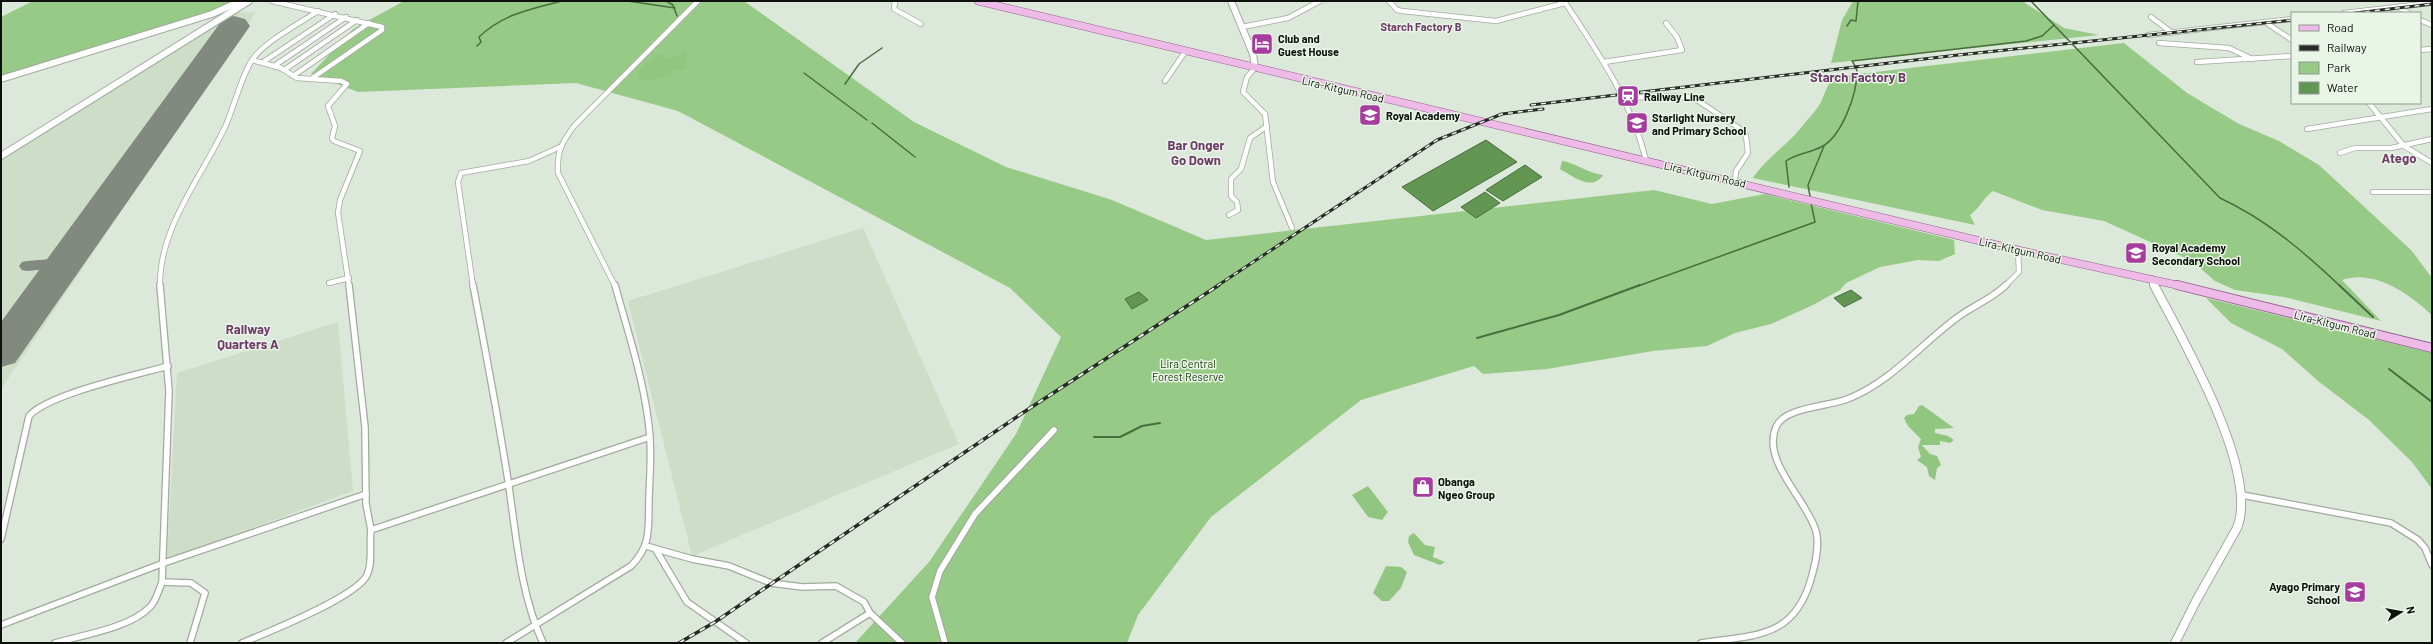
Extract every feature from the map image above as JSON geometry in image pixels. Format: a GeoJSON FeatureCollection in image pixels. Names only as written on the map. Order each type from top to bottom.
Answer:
{"type":"FeatureCollection","features":[{"type":"Feature","properties":{"kind":"main road","name":"Lira-Kitgum Road"},"geometry":{"type":"LineString","coordinates":[[978,1],[1185,52],[1735,181],[2018,250],[2151,279],[2432,348]]}},
{"type":"Feature","properties":{"kind":"street"},"geometry":{"type":"LineString","coordinates":[[1,156],[249,1]]}},
{"type":"Feature","properties":{"kind":"street"},"geometry":{"type":"LineString","coordinates":[[272,1],[335,14],[382,27],[382,30],[311,79]]}},
{"type":"Feature","properties":{"kind":"street"},"geometry":{"type":"LineString","coordinates":[[506,643],[631,566],[637,561],[646,546],[650,498],[650,436],[640,376],[617,289],[602,256],[560,179],[556,161],[560,147],[574,126],[593,105],[698,1]]}},
{"type":"Feature","properties":{"kind":"street"},"geometry":{"type":"LineString","coordinates":[[895,1],[894,9],[898,13],[921,24]]}},
{"type":"Feature","properties":{"kind":"street"},"geometry":{"type":"LineString","coordinates":[[1230,1],[1253,54],[1255,68],[1247,77],[1243,92],[1246,97],[1263,111],[1267,126],[1269,159],[1273,182],[1292,228]]}},
{"type":"Feature","properties":{"kind":"street"},"geometry":{"type":"LineString","coordinates":[[1242,27],[1288,18],[1320,1]]}},
{"type":"Feature","properties":{"kind":"street"},"geometry":{"type":"LineString","coordinates":[[1389,1],[1398,10],[1492,21],[1564,2],[1604,62],[1625,98],[1636,125],[1646,160]]}},
{"type":"Feature","properties":{"kind":"street"},"geometry":{"type":"LineString","coordinates":[[2353,12],[2432,3]]}},
{"type":"Feature","properties":{"kind":"street"},"geometry":{"type":"LineString","coordinates":[[1,79],[212,14],[232,5],[242,5]]}},
{"type":"Feature","properties":{"kind":"street"},"geometry":{"type":"LineString","coordinates":[[2398,7],[2406,12]]}},
{"type":"Feature","properties":{"kind":"street"},"geometry":{"type":"LineString","coordinates":[[55,643],[131,619],[143,613],[154,602],[162,582],[161,564],[165,508],[169,391],[160,286],[160,268],[165,246],[170,232],[225,126],[252,60],[266,46],[318,11]]}},
{"type":"Feature","properties":{"kind":"street"},"geometry":{"type":"LineString","coordinates":[[263,62],[335,14]]}},
{"type":"Feature","properties":{"kind":"street"},"geometry":{"type":"LineString","coordinates":[[274,66],[346,17]]}},
{"type":"Feature","properties":{"kind":"street"},"geometry":{"type":"LineString","coordinates":[[2151,17],[2171,32]]}},
{"type":"Feature","properties":{"kind":"street"},"geometry":{"type":"LineString","coordinates":[[2148,35],[2291,19]]}},
{"type":"Feature","properties":{"kind":"street"},"geometry":{"type":"LineString","coordinates":[[284,70],[357,20]]}},
{"type":"Feature","properties":{"kind":"street"},"geometry":{"type":"LineString","coordinates":[[2421,20],[2432,25]]}},
{"type":"Feature","properties":{"kind":"street"},"geometry":{"type":"LineString","coordinates":[[2265,22],[2291,39]]}},
{"type":"Feature","properties":{"kind":"street"},"geometry":{"type":"LineString","coordinates":[[293,76],[369,23]]}},
{"type":"Feature","properties":{"kind":"street"},"geometry":{"type":"LineString","coordinates":[[1604,62],[1682,50],[1677,37],[1666,23]]}},
{"type":"Feature","properties":{"kind":"street"},"geometry":{"type":"LineString","coordinates":[[2159,43],[2229,48],[2252,59]]}},
{"type":"Feature","properties":{"kind":"street"},"geometry":{"type":"LineString","coordinates":[[2421,50],[2432,49]]}},
{"type":"Feature","properties":{"kind":"street"},"geometry":{"type":"LineString","coordinates":[[1165,81],[1185,52]]}},
{"type":"Feature","properties":{"kind":"street"},"geometry":{"type":"LineString","coordinates":[[2197,62],[2291,56]]}},
{"type":"Feature","properties":{"kind":"street"},"geometry":{"type":"LineString","coordinates":[[242,643],[302,616],[361,583],[367,576],[371,530],[366,494],[365,427],[349,278],[340,238],[338,208],[360,151],[335,142],[332,138],[335,126],[328,106],[346,86],[347,82],[293,76],[274,66],[252,60]]}},
{"type":"Feature","properties":{"kind":"street"},"geometry":{"type":"LineString","coordinates":[[1625,98],[1675,96],[1694,98],[1739,128],[1746,136],[1748,153],[1736,171],[1735,181]]}},
{"type":"Feature","properties":{"kind":"street"},"geometry":{"type":"LineString","coordinates":[[2370,104],[2404,146],[2432,163]]}},
{"type":"Feature","properties":{"kind":"street"},"geometry":{"type":"LineString","coordinates":[[2307,129],[2380,116],[2403,115],[2432,109]]}},
{"type":"Feature","properties":{"kind":"street"},"geometry":{"type":"LineString","coordinates":[[1229,215],[1238,210],[1236,202],[1231,196],[1232,179],[1241,169],[1245,153],[1250,145],[1250,138],[1267,126]]}},
{"type":"Feature","properties":{"kind":"street"},"geometry":{"type":"LineString","coordinates":[[2340,153],[2360,147],[2391,148],[2432,139]]}},
{"type":"Feature","properties":{"kind":"street"},"geometry":{"type":"LineString","coordinates":[[543,643],[535,626],[522,572],[509,483],[472,280],[458,179],[461,172],[529,161],[560,147]]}},
{"type":"Feature","properties":{"kind":"street"},"geometry":{"type":"LineString","coordinates":[[2373,192],[2432,192]]}},
{"type":"Feature","properties":{"kind":"street"},"geometry":{"type":"LineString","coordinates":[[1701,643],[1727,642],[1777,628],[1788,622],[1808,595],[1817,534],[1813,524],[1781,470],[1775,454],[1773,433],[1777,425],[1793,413],[1843,402],[1890,375],[1959,317],[2001,291],[2019,272],[2018,250]]}},
{"type":"Feature","properties":{"kind":"street"},"geometry":{"type":"LineString","coordinates":[[329,283],[349,278]]}},
{"type":"Feature","properties":{"kind":"street"},"geometry":{"type":"LineString","coordinates":[[2151,279],[2206,390],[2234,458],[2244,506],[2241,518],[2232,538],[2183,623],[2174,643]]}},
{"type":"Feature","properties":{"kind":"street"},"geometry":{"type":"LineString","coordinates":[[1,539],[25,430],[32,412],[55,399],[168,366]]}},
{"type":"Feature","properties":{"kind":"street"},"geometry":{"type":"LineString","coordinates":[[945,643],[932,597],[940,571],[975,514],[1054,430]]}},
{"type":"Feature","properties":{"kind":"street"},"geometry":{"type":"LineString","coordinates":[[371,530],[404,521],[509,483],[650,436]]}},
{"type":"Feature","properties":{"kind":"street"},"geometry":{"type":"LineString","coordinates":[[1,625],[161,564],[366,494]]}},
{"type":"Feature","properties":{"kind":"street"},"geometry":{"type":"LineString","coordinates":[[2242,495],[2391,523],[2410,534],[2425,548],[2432,565]]}},
{"type":"Feature","properties":{"kind":"street"},"geometry":{"type":"LineString","coordinates":[[646,546],[656,550],[729,566],[771,583],[802,587],[836,586],[864,602],[870,613],[902,643]]}},
{"type":"Feature","properties":{"kind":"street"},"geometry":{"type":"LineString","coordinates":[[656,550],[687,602],[746,643]]}},
{"type":"Feature","properties":{"kind":"street"},"geometry":{"type":"LineString","coordinates":[[162,582],[193,583],[201,587],[205,593],[190,643]]}},
{"type":"Feature","properties":{"kind":"street"},"geometry":{"type":"LineString","coordinates":[[822,643],[870,613]]}},
{"type":"Feature","properties":{"kind":"shaded area"},"geometry":{"type":"Polygon","coordinates":[[[256,12],[1,389],[1,158],[231,13],[256,12]]]}},
{"type":"Feature","properties":{"kind":"shaded area"},"geometry":{"type":"Polygon","coordinates":[[[686,51],[687,69],[673,71],[669,77],[641,81],[637,72],[659,53],[668,59],[686,51]]]}},
{"type":"Feature","properties":{"kind":"shaded area"},"geometry":{"type":"Polygon","coordinates":[[[1562,161],[1603,175],[1598,180],[1593,182],[1582,181],[1560,169],[1562,161]]]}},
{"type":"Feature","properties":{"kind":"shaded area"},"geometry":{"type":"Polygon","coordinates":[[[863,228],[959,444],[692,556],[628,301],[863,228]]]}},
{"type":"Feature","properties":{"kind":"shaded area"},"geometry":{"type":"Polygon","coordinates":[[[338,322],[353,491],[167,559],[177,373],[338,322]]]}},
{"type":"Feature","properties":{"kind":"shaded area"},"geometry":{"type":"Polygon","coordinates":[[[1922,405],[1954,428],[1935,429],[1935,433],[1948,436],[1954,440],[1950,443],[1940,441],[1940,445],[1922,445],[1930,454],[1937,456],[1941,465],[1937,468],[1935,480],[1929,476],[1927,467],[1917,460],[1921,457],[1918,447],[1921,439],[1908,426],[1904,418],[1907,415],[1914,414],[1919,406],[1922,405]]]}},
{"type":"Feature","properties":{"kind":"shaded area"},"geometry":{"type":"Polygon","coordinates":[[[1368,486],[1388,512],[1382,520],[1368,517],[1352,495],[1368,486]]]}},
{"type":"Feature","properties":{"kind":"shaded area"},"geometry":{"type":"Polygon","coordinates":[[[1414,533],[1425,545],[1435,547],[1433,557],[1445,562],[1440,565],[1414,555],[1408,542],[1409,536],[1414,533]]]}},
{"type":"Feature","properties":{"kind":"shaded area"},"geometry":{"type":"Polygon","coordinates":[[[1386,566],[1401,567],[1407,572],[1401,588],[1389,601],[1382,601],[1373,593],[1386,566]]]}},
{"type":"Feature","properties":{"kind":"green space"},"geometry":{"type":"Polygon","coordinates":[[[33,1],[238,1],[224,9],[1,76],[1,17],[33,1]]]}},
{"type":"Feature","properties":{"kind":"green space","name":"Lira Central Forest Reserve"},"geometry":{"type":"Polygon","coordinates":[[[404,1],[744,1],[914,122],[1006,167],[1112,200],[1206,240],[1654,190],[1712,204],[1765,194],[1954,240],[1955,254],[1939,261],[1918,260],[1880,267],[1846,283],[1840,290],[1813,305],[1771,324],[1735,333],[1707,346],[1653,351],[1547,369],[1483,374],[1474,366],[1361,400],[1211,517],[1138,615],[1127,643],[855,643],[929,562],[1016,434],[1061,337],[1010,288],[678,111],[576,83],[358,92],[311,74],[353,29],[404,1]]]}},
{"type":"Feature","properties":{"kind":"green space"},"geometry":{"type":"Polygon","coordinates":[[[1853,1],[2022,1],[2064,28],[2099,35],[1831,63],[1842,20],[1853,1]]]}},
{"type":"Feature","properties":{"kind":"green space"},"geometry":{"type":"Polygon","coordinates":[[[2124,43],[2187,93],[2239,124],[2279,141],[2319,165],[2412,251],[2432,278],[2432,315],[2402,292],[2379,281],[2367,278],[2354,277],[2342,280],[2381,321],[2284,297],[2235,290],[2215,281],[2192,261],[2104,221],[2042,210],[1993,191],[1970,215],[1975,225],[1753,178],[1764,164],[1794,135],[1814,112],[1821,102],[1833,77],[2124,43]]]}},
{"type":"Feature","properties":{"kind":"green space"},"geometry":{"type":"Polygon","coordinates":[[[2206,298],[2432,353],[2432,489],[2412,462],[2369,420],[2318,381],[2282,349],[2231,323],[2206,298]]]}},
{"type":"Feature","properties":{"kind":"water"},"geometry":{"type":"Polygon","coordinates":[[[1486,140],[1517,162],[1433,211],[1402,187],[1486,140]]]}},
{"type":"Feature","properties":{"kind":"water"},"geometry":{"type":"Polygon","coordinates":[[[1525,165],[1542,177],[1503,201],[1486,190],[1525,165]]]}},
{"type":"Feature","properties":{"kind":"water"},"geometry":{"type":"Polygon","coordinates":[[[1485,192],[1500,203],[1476,218],[1461,207],[1485,192]]]}},
{"type":"Feature","properties":{"kind":"water"},"geometry":{"type":"Polygon","coordinates":[[[1851,290],[1862,298],[1844,307],[1834,298],[1851,290]]]}},
{"type":"Feature","properties":{"kind":"water"},"geometry":{"type":"Polygon","coordinates":[[[1139,292],[1148,300],[1132,309],[1125,299],[1139,292]]]}},
{"type":"Feature","properties":{"kind":"waterway"},"geometry":{"type":"LineString","coordinates":[[477,46],[481,42],[479,37],[498,23],[518,13],[562,1]]}},
{"type":"Feature","properties":{"kind":"waterway"},"geometry":{"type":"LineString","coordinates":[[602,1],[616,1]]}},
{"type":"Feature","properties":{"kind":"waterway"},"geometry":{"type":"LineString","coordinates":[[628,1],[674,8]]}},
{"type":"Feature","properties":{"kind":"waterway"},"geometry":{"type":"LineString","coordinates":[[666,1],[673,5],[674,8]]}},
{"type":"Feature","properties":{"kind":"waterway"},"geometry":{"type":"LineString","coordinates":[[1847,26],[1851,20],[1856,21],[1858,1]]}},
{"type":"Feature","properties":{"kind":"waterway"},"geometry":{"type":"LineString","coordinates":[[2031,1],[2220,198],[2269,226],[2284,237],[2340,286]]}},
{"type":"Feature","properties":{"kind":"waterway"},"geometry":{"type":"LineString","coordinates":[[674,8],[677,16]]}},
{"type":"Feature","properties":{"kind":"waterway"},"geometry":{"type":"LineString","coordinates":[[1789,187],[1786,161],[1790,158],[1823,146],[1830,141],[1842,124],[1851,102],[1856,81],[1857,71],[1852,61],[2026,41],[2042,36],[2054,25]]}},
{"type":"Feature","properties":{"kind":"waterway"},"geometry":{"type":"LineString","coordinates":[[845,84],[859,64],[882,48]]}},
{"type":"Feature","properties":{"kind":"waterway"},"geometry":{"type":"LineString","coordinates":[[804,73],[867,120]]}},
{"type":"Feature","properties":{"kind":"waterway"},"geometry":{"type":"LineString","coordinates":[[872,123],[915,157]]}},
{"type":"Feature","properties":{"kind":"waterway"},"geometry":{"type":"LineString","coordinates":[[1810,196],[1808,185],[1824,146]]}},
{"type":"Feature","properties":{"kind":"waterway"},"geometry":{"type":"LineString","coordinates":[[1638,286],[1815,222],[1811,203]]}},
{"type":"Feature","properties":{"kind":"waterway"},"geometry":{"type":"LineString","coordinates":[[1477,338],[1559,315],[1640,285]]}},
{"type":"Feature","properties":{"kind":"waterway"},"geometry":{"type":"LineString","coordinates":[[2339,285],[2373,317]]}},
{"type":"Feature","properties":{"kind":"waterway"},"geometry":{"type":"LineString","coordinates":[[2389,369],[2432,402]]}},
{"type":"Feature","properties":{"kind":"waterway"},"geometry":{"type":"LineString","coordinates":[[1094,437],[1120,437],[1142,426],[1160,423]]}},
{"type":"Feature","properties":{"kind":"taxiway"},"geometry":{"type":"LineString","coordinates":[[27,266],[64,263]]}},
{"type":"Feature","properties":{"kind":"runway"},"geometry":{"type":"LineString","coordinates":[[1,352],[234,26]]}},
{"type":"Feature","properties":{"kind":"railway"},"geometry":{"type":"LineString","coordinates":[[2364,12],[2432,4]]}},
{"type":"Feature","properties":{"kind":"railway"},"geometry":{"type":"LineString","coordinates":[[1531,105],[1958,55],[2291,20]]}},
{"type":"Feature","properties":{"kind":"railway"},"geometry":{"type":"LineString","coordinates":[[1217,286],[1437,140],[1502,114],[1543,109]]}},
{"type":"Feature","properties":{"kind":"railway"},"geometry":{"type":"LineString","coordinates":[[679,643],[715,622],[1021,414],[1219,285]]}},
{"type":"Feature","properties":{"kind":"place","name":"Club and Guest House"},"geometry":{"type":"Point","coordinates":[1262,44]}},
{"type":"Feature","properties":{"kind":"place","name":"Railway Line"},"geometry":{"type":"Point","coordinates":[1628,96]}},
{"type":"Feature","properties":{"kind":"place","name":"Royal Academy"},"geometry":{"type":"Point","coordinates":[1370,115]}},
{"type":"Feature","properties":{"kind":"place","name":"Starlight Nursery and Primary School"},"geometry":{"type":"Point","coordinates":[1637,123]}},
{"type":"Feature","properties":{"kind":"place","name":"Royal Academy Secondary School"},"geometry":{"type":"Point","coordinates":[2136,253]}},
{"type":"Feature","properties":{"kind":"place","name":"Obanga Ngeo Group"},"geometry":{"type":"Point","coordinates":[1423,487]}},
{"type":"Feature","properties":{"kind":"place","name":"Ayago Primary School"},"geometry":{"type":"Point","coordinates":[2355,592]}},
{"type":"Feature","properties":{"kind":"district","name":"Starch Factory B"},"geometry":{"type":"Point","coordinates":[1421,26]}},
{"type":"Feature","properties":{"kind":"district","name":"Starch Factory B"},"geometry":{"type":"Point","coordinates":[1858,77]}},
{"type":"Feature","properties":{"kind":"district","name":"Bar Onger Go Down"},"geometry":{"type":"Point","coordinates":[1196,152]}},
{"type":"Feature","properties":{"kind":"district","name":"Atego"},"geometry":{"type":"Point","coordinates":[2399,158]}},
{"type":"Feature","properties":{"kind":"district","name":"Railway Quarters A"},"geometry":{"type":"Point","coordinates":[248,336]}}]}
